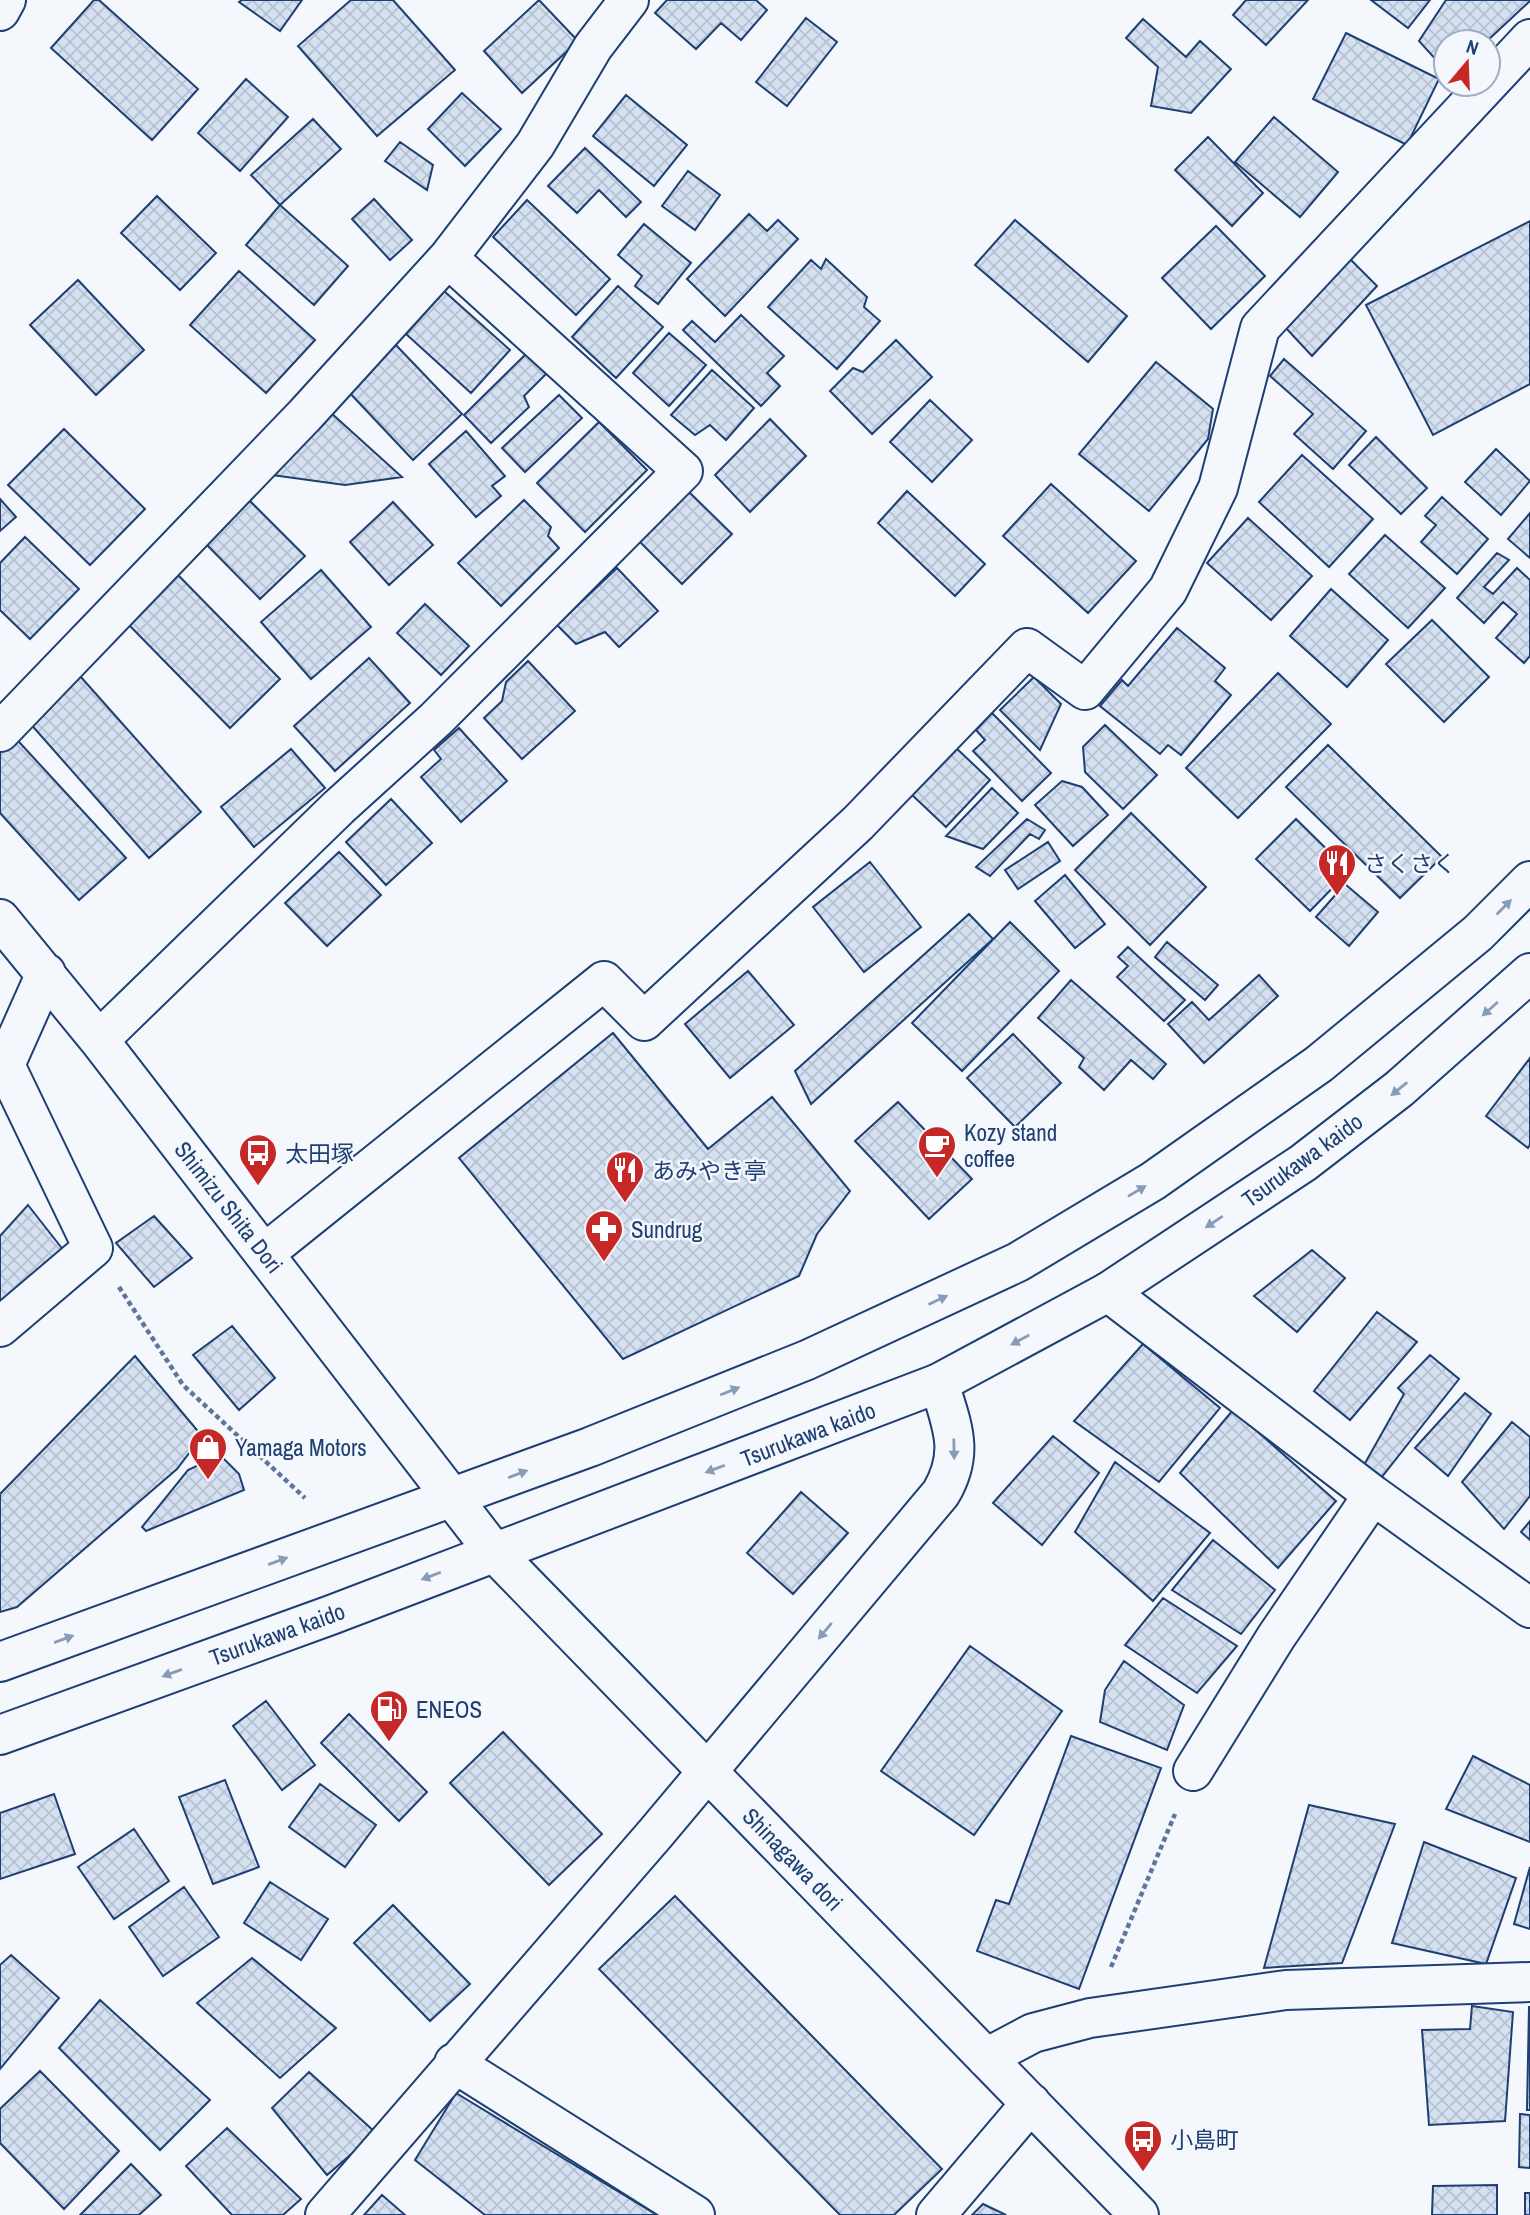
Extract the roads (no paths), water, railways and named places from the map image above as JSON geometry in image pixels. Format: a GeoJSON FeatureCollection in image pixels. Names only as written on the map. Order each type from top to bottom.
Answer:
{"type":"FeatureCollection","features":[{"type":"Feature","properties":{"kind":"street"},"geometry":{"type":"LineString","coordinates":[[0,10],[6,0]]}},
{"type":"Feature","properties":{"kind":"street"},"geometry":{"type":"LineString","coordinates":[[0,732],[305,415],[448,258],[535,145],[593,47],[629,0]]}},
{"type":"Feature","properties":{"kind":"street"},"geometry":{"type":"LineString","coordinates":[[265,1253],[604,981],[644,1021],[858,824],[1027,648],[1085,690],[1168,590],[1218,488],[1260,328],[1530,39]]}},
{"type":"Feature","properties":{"kind":"street"},"geometry":{"type":"LineString","coordinates":[[99,1040],[339,807],[436,719],[683,471],[448,258]]}},
{"type":"Feature","properties":{"kind":"street"},"geometry":{"type":"LineString","coordinates":[[0,1662],[454,1498],[807,1360],[1018,1262],[1153,1181],[1319,1064],[1478,933],[1530,881]]}},
{"type":"Feature","properties":{"kind":"street","name":"Shimizu Shita Dori"},"geometry":{"type":"LineString","coordinates":[[0,919],[99,1040],[454,1498]]}},
{"type":"Feature","properties":{"kind":"street"},"geometry":{"type":"LineString","coordinates":[[0,1327],[93,1248],[5,1065],[46,973]]}},
{"type":"Feature","properties":{"kind":"street","name":"Tsurukawa kaido"},"geometry":{"type":"LineString","coordinates":[[0,1735],[939,1383],[1108,1292],[1303,1163],[1399,1089],[1530,973]]}},
{"type":"Feature","properties":{"kind":"street"},"geometry":{"type":"LineString","coordinates":[[1108,1292],[1373,1495],[1530,1608]]}},
{"type":"Feature","properties":{"kind":"street"},"geometry":{"type":"LineString","coordinates":[[325,2215],[708,1772],[941,1493],[953,1473],[956,1452],[953,1430],[939,1383]]}},
{"type":"Feature","properties":{"kind":"street"},"geometry":{"type":"LineString","coordinates":[[1193,1771],[1276,1637],[1373,1495]]}},
{"type":"Feature","properties":{"kind":"street","name":"Shinagawa dori"},"geometry":{"type":"LineString","coordinates":[[454,1498],[494,1552],[1139,2215]]}},
{"type":"Feature","properties":{"kind":"street"},"geometry":{"type":"LineString","coordinates":[[986,2058],[1033,2033],[1090,2018],[1286,1990],[1530,1982]]}},
{"type":"Feature","properties":{"kind":"street"},"geometry":{"type":"LineString","coordinates":[[454,2063],[695,2215]]}},
{"type":"Feature","properties":{"kind":"street"},"geometry":{"type":"LineString","coordinates":[[936,2215],[1031,2104]]}},
{"type":"Feature","properties":{"kind":"place","name":"さくさく"},"geometry":{"type":"Point","coordinates":[1337,897]}},
{"type":"Feature","properties":{"kind":"place","name":"Kozy stand coffee"},"geometry":{"type":"Point","coordinates":[937,1179]}},
{"type":"Feature","properties":{"kind":"place","name":"太田塚"},"geometry":{"type":"Point","coordinates":[258,1187]}},
{"type":"Feature","properties":{"kind":"place","name":"あみやき亭"},"geometry":{"type":"Point","coordinates":[625,1204]}},
{"type":"Feature","properties":{"kind":"place","name":"Sundrug"},"geometry":{"type":"Point","coordinates":[604,1263]}},
{"type":"Feature","properties":{"kind":"place","name":"Yamaga Motors"},"geometry":{"type":"Point","coordinates":[208,1481]}},
{"type":"Feature","properties":{"kind":"place","name":"ENEOS"},"geometry":{"type":"Point","coordinates":[389,1743]}},
{"type":"Feature","properties":{"kind":"place","name":"小島町"},"geometry":{"type":"Point","coordinates":[1143,2173]}}]}
